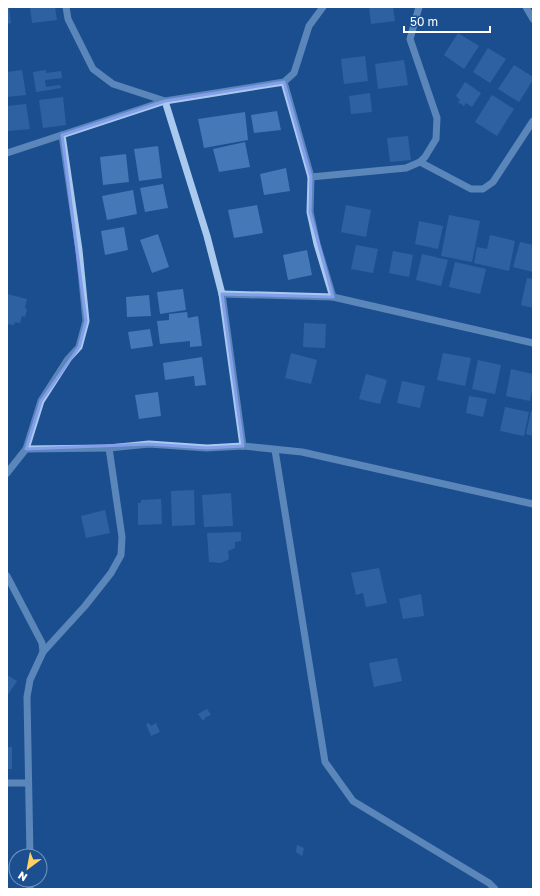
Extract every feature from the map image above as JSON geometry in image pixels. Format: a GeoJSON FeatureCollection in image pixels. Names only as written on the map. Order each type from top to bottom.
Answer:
{"type":"FeatureCollection","features":[{"type":"Feature","properties":{"kind":"street"},"geometry":{"type":"LineString","coordinates":[[66,7],[68,18],[93,69],[113,84],[165,101]]}},
{"type":"Feature","properties":{"kind":"street"},"geometry":{"type":"LineString","coordinates":[[7,154],[165,101],[284,82],[294,73],[309,26],[323,7]]}},
{"type":"Feature","properties":{"kind":"street"},"geometry":{"type":"LineString","coordinates":[[312,177],[406,168],[420,162],[426,157],[436,139],[437,118],[410,39],[419,7]]}},
{"type":"Feature","properties":{"kind":"street"},"geometry":{"type":"LineString","coordinates":[[526,7],[533,19]]}},
{"type":"Feature","properties":{"kind":"street"},"geometry":{"type":"LineString","coordinates":[[284,82],[312,177],[310,212],[317,244],[333,297]]}},
{"type":"Feature","properties":{"kind":"street"},"geometry":{"type":"LineString","coordinates":[[165,101],[207,236],[222,294],[243,446]]}},
{"type":"Feature","properties":{"kind":"street"},"geometry":{"type":"LineString","coordinates":[[420,162],[472,189],[483,189],[492,182],[533,121]]}},
{"type":"Feature","properties":{"kind":"street"},"geometry":{"type":"LineString","coordinates":[[7,473],[26,449],[41,401],[68,359],[79,347],[86,321],[79,250],[62,135]]}},
{"type":"Feature","properties":{"kind":"street"},"geometry":{"type":"LineString","coordinates":[[222,294],[333,297],[533,342]]}},
{"type":"Feature","properties":{"kind":"street"},"geometry":{"type":"LineString","coordinates":[[26,449],[109,448],[149,444],[206,448],[243,446],[302,452],[533,504]]}},
{"type":"Feature","properties":{"kind":"street"},"geometry":{"type":"LineString","coordinates":[[30,848],[27,697],[30,680],[43,652],[85,606],[111,573],[121,555],[122,537],[109,448]]}},
{"type":"Feature","properties":{"kind":"street"},"geometry":{"type":"LineString","coordinates":[[275,450],[325,762],[354,801],[489,883],[495,889]]}},
{"type":"Feature","properties":{"kind":"street"},"geometry":{"type":"LineString","coordinates":[[7,576],[42,643],[43,652]]}},
{"type":"Feature","properties":{"kind":"street"},"geometry":{"type":"LineString","coordinates":[[7,783],[28,783]]}},
{"type":"Feature","properties":{"kind":"highlighted area"},"geometry":{"type":"Polygon","coordinates":[[[284,82],[311,177],[310,212],[333,297],[222,294],[243,446],[207,448],[149,444],[26,449],[41,401],[79,347],[86,321],[62,135],[165,101],[284,82]]]}},
{"type":"Feature","properties":{"kind":"building"},"geometry":{"type":"Polygon","coordinates":[[[7,7],[9,7],[11,23],[7,24],[7,7]]]}},
{"type":"Feature","properties":{"kind":"building"},"geometry":{"type":"Polygon","coordinates":[[[30,7],[55,7],[57,20],[32,23],[30,7]]]}},
{"type":"Feature","properties":{"kind":"building"},"geometry":{"type":"Polygon","coordinates":[[[369,7],[393,7],[395,21],[371,24],[369,7]]]}},
{"type":"Feature","properties":{"kind":"building"},"geometry":{"type":"Polygon","coordinates":[[[458,33],[479,46],[464,69],[444,55],[458,33]]]}},
{"type":"Feature","properties":{"kind":"building"},"geometry":{"type":"Polygon","coordinates":[[[488,48],[506,59],[490,83],[473,72],[488,48]]]}},
{"type":"Feature","properties":{"kind":"building"},"geometry":{"type":"Polygon","coordinates":[[[365,56],[368,81],[344,84],[341,59],[365,56]]]}},
{"type":"Feature","properties":{"kind":"building"},"geometry":{"type":"Polygon","coordinates":[[[404,60],[408,85],[378,89],[375,64],[404,60]]]}},
{"type":"Feature","properties":{"kind":"building"},"geometry":{"type":"Polygon","coordinates":[[[514,65],[533,77],[533,80],[519,102],[498,89],[514,65]]]}},
{"type":"Feature","properties":{"kind":"building"},"geometry":{"type":"Polygon","coordinates":[[[22,70],[26,95],[7,97],[7,72],[22,70]]]}},
{"type":"Feature","properties":{"kind":"building"},"geometry":{"type":"Polygon","coordinates":[[[46,70],[46,73],[61,71],[62,78],[45,80],[46,87],[60,85],[61,88],[36,92],[33,72],[46,70]]]}},
{"type":"Feature","properties":{"kind":"building"},"geometry":{"type":"Polygon","coordinates":[[[465,82],[481,93],[472,107],[466,103],[464,106],[458,102],[460,100],[456,96],[465,82]]]}},
{"type":"Feature","properties":{"kind":"building"},"geometry":{"type":"Polygon","coordinates":[[[370,93],[372,112],[351,114],[349,96],[370,93]]]}},
{"type":"Feature","properties":{"kind":"building"},"geometry":{"type":"Polygon","coordinates":[[[492,95],[514,109],[497,136],[475,122],[492,95]]]}},
{"type":"Feature","properties":{"kind":"building"},"geometry":{"type":"Polygon","coordinates":[[[63,97],[66,125],[43,128],[39,100],[63,97]]]}},
{"type":"Feature","properties":{"kind":"building"},"geometry":{"type":"Polygon","coordinates":[[[26,104],[30,129],[7,131],[7,106],[26,104]]]}},
{"type":"Feature","properties":{"kind":"building"},"geometry":{"type":"Polygon","coordinates":[[[277,111],[281,130],[254,133],[251,115],[277,111]]]}},
{"type":"Feature","properties":{"kind":"building"},"geometry":{"type":"Polygon","coordinates":[[[245,112],[248,140],[204,148],[198,119],[245,112]]]}},
{"type":"Feature","properties":{"kind":"building"},"geometry":{"type":"Polygon","coordinates":[[[408,136],[411,160],[390,162],[387,138],[408,136]]]}},
{"type":"Feature","properties":{"kind":"building"},"geometry":{"type":"Polygon","coordinates":[[[245,142],[250,167],[219,172],[213,149],[245,142]]]}},
{"type":"Feature","properties":{"kind":"building"},"geometry":{"type":"Polygon","coordinates":[[[158,146],[162,178],[139,181],[134,149],[158,146]]]}},
{"type":"Feature","properties":{"kind":"building"},"geometry":{"type":"Polygon","coordinates":[[[126,154],[129,182],[103,185],[100,157],[126,154]]]}},
{"type":"Feature","properties":{"kind":"building"},"geometry":{"type":"Polygon","coordinates":[[[286,168],[290,191],[264,195],[260,174],[286,168]]]}},
{"type":"Feature","properties":{"kind":"building"},"geometry":{"type":"Polygon","coordinates":[[[163,184],[168,208],[145,212],[140,188],[163,184]]]}},
{"type":"Feature","properties":{"kind":"building"},"geometry":{"type":"Polygon","coordinates":[[[133,190],[137,214],[107,220],[102,196],[133,190]]]}},
{"type":"Feature","properties":{"kind":"building"},"geometry":{"type":"Polygon","coordinates":[[[257,205],[263,233],[234,238],[228,210],[257,205]]]}},
{"type":"Feature","properties":{"kind":"building"},"geometry":{"type":"Polygon","coordinates":[[[346,205],[371,210],[366,237],[341,232],[346,205]]]}},
{"type":"Feature","properties":{"kind":"building"},"geometry":{"type":"Polygon","coordinates":[[[449,215],[480,221],[472,262],[441,256],[449,215]]]}},
{"type":"Feature","properties":{"kind":"building"},"geometry":{"type":"Polygon","coordinates":[[[419,221],[443,226],[438,249],[415,244],[419,221]]]}},
{"type":"Feature","properties":{"kind":"building"},"geometry":{"type":"Polygon","coordinates":[[[124,227],[128,250],[105,255],[101,231],[124,227]]]}},
{"type":"Feature","properties":{"kind":"building"},"geometry":{"type":"Polygon","coordinates":[[[158,234],[169,267],[152,273],[140,240],[158,234]]]}},
{"type":"Feature","properties":{"kind":"building"},"geometry":{"type":"Polygon","coordinates":[[[490,235],[515,241],[509,271],[474,263],[477,247],[487,249],[490,235]]]}},
{"type":"Feature","properties":{"kind":"building"},"geometry":{"type":"Polygon","coordinates":[[[520,242],[533,245],[533,272],[513,267],[520,242]]]}},
{"type":"Feature","properties":{"kind":"building"},"geometry":{"type":"Polygon","coordinates":[[[356,245],[378,249],[373,273],[351,269],[356,245]]]}},
{"type":"Feature","properties":{"kind":"building"},"geometry":{"type":"Polygon","coordinates":[[[307,250],[312,275],[288,280],[283,255],[307,250]]]}},
{"type":"Feature","properties":{"kind":"building"},"geometry":{"type":"Polygon","coordinates":[[[393,251],[413,255],[409,277],[389,273],[393,251]]]}},
{"type":"Feature","properties":{"kind":"building"},"geometry":{"type":"Polygon","coordinates":[[[422,254],[448,260],[441,286],[416,280],[422,254]]]}},
{"type":"Feature","properties":{"kind":"building"},"geometry":{"type":"Polygon","coordinates":[[[455,262],[486,269],[480,294],[449,287],[455,262]]]}},
{"type":"Feature","properties":{"kind":"building"},"geometry":{"type":"Polygon","coordinates":[[[527,278],[533,279],[533,308],[521,305],[527,278]]]}},
{"type":"Feature","properties":{"kind":"building"},"geometry":{"type":"Polygon","coordinates":[[[183,289],[186,310],[160,314],[157,292],[183,289]]]}},
{"type":"Feature","properties":{"kind":"building"},"geometry":{"type":"Polygon","coordinates":[[[7,294],[27,299],[25,317],[22,316],[20,323],[15,322],[14,325],[7,324],[7,294]]]}},
{"type":"Feature","properties":{"kind":"building"},"geometry":{"type":"Polygon","coordinates":[[[149,295],[151,316],[127,317],[126,297],[149,295]]]}},
{"type":"Feature","properties":{"kind":"building"},"geometry":{"type":"Polygon","coordinates":[[[187,312],[188,318],[198,316],[202,346],[190,347],[190,341],[160,344],[157,321],[169,320],[169,314],[187,312]]]}},
{"type":"Feature","properties":{"kind":"building"},"geometry":{"type":"Polygon","coordinates":[[[304,323],[326,324],[325,348],[303,347],[304,323]]]}},
{"type":"Feature","properties":{"kind":"building"},"geometry":{"type":"Polygon","coordinates":[[[150,329],[153,346],[131,349],[128,332],[150,329]]]}},
{"type":"Feature","properties":{"kind":"building"},"geometry":{"type":"Polygon","coordinates":[[[291,353],[317,360],[311,384],[285,378],[291,353]]]}},
{"type":"Feature","properties":{"kind":"building"},"geometry":{"type":"Polygon","coordinates":[[[443,353],[471,358],[465,386],[437,380],[443,353]]]}},
{"type":"Feature","properties":{"kind":"building"},"geometry":{"type":"Polygon","coordinates":[[[202,357],[206,385],[195,386],[194,376],[165,380],[163,363],[202,357]]]}},
{"type":"Feature","properties":{"kind":"building"},"geometry":{"type":"Polygon","coordinates":[[[478,360],[501,365],[495,394],[472,389],[478,360]]]}},
{"type":"Feature","properties":{"kind":"building"},"geometry":{"type":"Polygon","coordinates":[[[511,369],[533,374],[533,387],[530,401],[506,396],[511,369]]]}},
{"type":"Feature","properties":{"kind":"building"},"geometry":{"type":"Polygon","coordinates":[[[366,374],[387,380],[380,404],[359,399],[366,374]]]}},
{"type":"Feature","properties":{"kind":"building"},"geometry":{"type":"Polygon","coordinates":[[[402,381],[425,386],[420,408],[397,403],[402,381]]]}},
{"type":"Feature","properties":{"kind":"building"},"geometry":{"type":"Polygon","coordinates":[[[158,392],[161,416],[139,419],[135,395],[158,392]]]}},
{"type":"Feature","properties":{"kind":"building"},"geometry":{"type":"Polygon","coordinates":[[[469,396],[487,399],[483,417],[466,413],[469,396]]]}},
{"type":"Feature","properties":{"kind":"building"},"geometry":{"type":"Polygon","coordinates":[[[505,407],[529,412],[524,436],[500,431],[505,407]]]}},
{"type":"Feature","properties":{"kind":"building"},"geometry":{"type":"Polygon","coordinates":[[[531,411],[533,411],[533,436],[526,434],[531,411]]]}},
{"type":"Feature","properties":{"kind":"building"},"geometry":{"type":"Polygon","coordinates":[[[194,490],[195,525],[172,526],[171,491],[194,490]]]}},
{"type":"Feature","properties":{"kind":"building"},"geometry":{"type":"Polygon","coordinates":[[[231,493],[233,526],[204,527],[202,495],[231,493]]]}},
{"type":"Feature","properties":{"kind":"building"},"geometry":{"type":"Polygon","coordinates":[[[161,499],[162,524],[138,525],[138,503],[141,503],[141,500],[161,499]]]}},
{"type":"Feature","properties":{"kind":"building"},"geometry":{"type":"Polygon","coordinates":[[[105,510],[110,533],[86,538],[81,516],[105,510]]]}},
{"type":"Feature","properties":{"kind":"building"},"geometry":{"type":"Polygon","coordinates":[[[241,532],[241,541],[235,542],[235,548],[228,551],[229,559],[221,563],[209,562],[207,533],[241,532]]]}},
{"type":"Feature","properties":{"kind":"building"},"geometry":{"type":"Polygon","coordinates":[[[379,568],[387,603],[366,607],[363,593],[356,595],[351,573],[379,568]]]}},
{"type":"Feature","properties":{"kind":"building"},"geometry":{"type":"Polygon","coordinates":[[[421,594],[424,616],[403,619],[399,599],[421,594]]]}},
{"type":"Feature","properties":{"kind":"building"},"geometry":{"type":"Polygon","coordinates":[[[397,658],[402,681],[374,687],[369,663],[397,658]]]}},
{"type":"Feature","properties":{"kind":"building"},"geometry":{"type":"Polygon","coordinates":[[[7,675],[17,681],[7,696],[7,675]]]}},
{"type":"Feature","properties":{"kind":"building"},"geometry":{"type":"Polygon","coordinates":[[[207,709],[211,715],[206,717],[203,721],[198,714],[207,709]]]}},
{"type":"Feature","properties":{"kind":"building"},"geometry":{"type":"Polygon","coordinates":[[[149,723],[151,726],[156,723],[160,732],[151,736],[146,724],[149,723]]]}},
{"type":"Feature","properties":{"kind":"building"},"geometry":{"type":"Polygon","coordinates":[[[7,747],[12,747],[12,769],[7,769],[7,747]]]}},
{"type":"Feature","properties":{"kind":"building"},"geometry":{"type":"Polygon","coordinates":[[[297,845],[304,848],[302,856],[296,852],[297,845]]]}}]}
